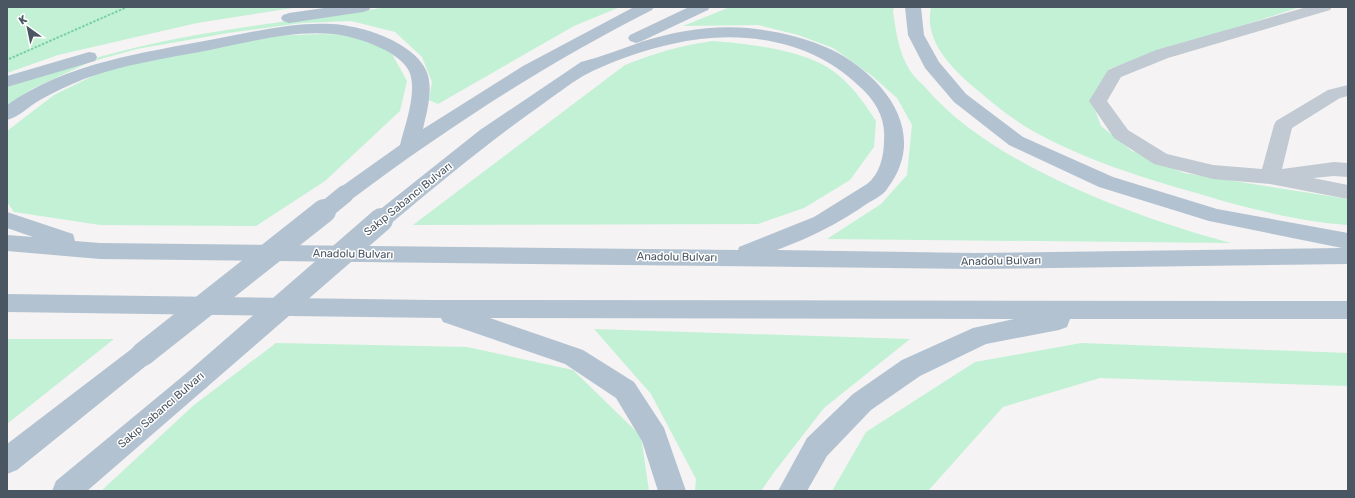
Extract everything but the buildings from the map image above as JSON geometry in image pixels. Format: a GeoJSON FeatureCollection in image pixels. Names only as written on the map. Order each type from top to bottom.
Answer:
{"type":"FeatureCollection","features":[{"type":"Feature","properties":{"kind":"main road"},"geometry":{"type":"LineString","coordinates":[[7,82],[77,60],[150,42],[363,7]]}},
{"type":"Feature","properties":{"kind":"main road"},"geometry":{"type":"LineString","coordinates":[[7,461],[345,194],[409,146],[513,78],[586,37],[646,7]]}},
{"type":"Feature","properties":{"kind":"main road","name":"Sakıp Sabancı Bulvarı"},"geometry":{"type":"LineString","coordinates":[[70,489],[382,220],[487,134],[574,74],[624,45],[702,7]]}},
{"type":"Feature","properties":{"kind":"main road"},"geometry":{"type":"LineString","coordinates":[[913,7],[916,35],[931,64],[960,98],[1016,141],[1106,182],[1216,216],[1348,241]]}},
{"type":"Feature","properties":{"kind":"main road"},"geometry":{"type":"LineString","coordinates":[[7,114],[20,104],[45,90],[73,76],[98,68],[125,61],[297,29],[334,29],[362,33],[384,41],[405,57],[417,70],[421,96],[409,146]]}},
{"type":"Feature","properties":{"kind":"main road"},"geometry":{"type":"LineString","coordinates":[[574,74],[630,50],[663,40],[704,33],[761,33],[794,41],[828,53],[848,66],[865,80],[879,95],[890,112],[895,134],[893,155],[888,170],[879,185],[848,208],[804,232],[736,258]]}},
{"type":"Feature","properties":{"kind":"main road"},"geometry":{"type":"LineString","coordinates":[[7,220],[100,251]]}},
{"type":"Feature","properties":{"kind":"main road","name":"Anadolu Bulvarı"},"geometry":{"type":"LineString","coordinates":[[7,243],[100,251],[974,261],[1348,256]]}},
{"type":"Feature","properties":{"kind":"main road"},"geometry":{"type":"LineString","coordinates":[[7,303],[432,309],[1348,310]]}},
{"type":"Feature","properties":{"kind":"main road"},"geometry":{"type":"LineString","coordinates":[[432,309],[574,357],[625,390],[654,438],[672,491]]}},
{"type":"Feature","properties":{"kind":"main road"},"geometry":{"type":"LineString","coordinates":[[792,491],[817,447],[862,402],[911,368],[982,335],[1106,310]]}},
{"type":"Feature","properties":{"kind":"street"},"geometry":{"type":"LineString","coordinates":[[1324,7],[1162,54],[1121,71],[1114,74],[1098,101],[1122,134],[1161,159],[1213,172],[1270,177],[1348,192]]}},
{"type":"Feature","properties":{"kind":"street"},"geometry":{"type":"LineString","coordinates":[[1270,177],[1283,126],[1334,94],[1348,90]]}},
{"type":"Feature","properties":{"kind":"street"},"geometry":{"type":"LineString","coordinates":[[1270,177],[1334,169],[1348,170]]}},
{"type":"Feature","properties":{"kind":"path"},"geometry":{"type":"LineString","coordinates":[[7,60],[127,7]]}},
{"type":"Feature","properties":{"kind":"green space"},"geometry":{"type":"Polygon","coordinates":[[[7,7],[299,7],[197,23],[58,55],[7,73],[7,7]]]}},
{"type":"Feature","properties":{"kind":"green space"},"geometry":{"type":"Polygon","coordinates":[[[388,7],[620,7],[574,26],[438,104],[429,100],[432,82],[422,57],[395,32],[351,21],[301,23],[228,33],[137,49],[90,62],[32,89],[7,105],[7,86],[118,52],[197,35],[388,7]]]}},
{"type":"Feature","properties":{"kind":"green space"},"geometry":{"type":"Polygon","coordinates":[[[730,7],[894,7],[893,11],[898,41],[902,55],[911,72],[953,115],[986,140],[1025,164],[1109,203],[1152,219],[1231,243],[827,239],[881,204],[907,175],[912,125],[897,98],[871,75],[833,48],[798,35],[758,25],[683,26],[730,7]]]}},
{"type":"Feature","properties":{"kind":"green space"},"geometry":{"type":"Polygon","coordinates":[[[931,7],[1300,7],[1109,69],[1091,99],[1101,126],[1132,151],[1184,173],[1348,199],[1348,225],[1310,221],[1255,209],[1157,181],[1073,151],[1033,131],[1008,115],[970,84],[946,59],[934,40],[931,30],[931,7]]]}},
{"type":"Feature","properties":{"kind":"green space"},"geometry":{"type":"Polygon","coordinates":[[[322,34],[361,35],[392,54],[407,81],[400,111],[325,181],[256,226],[100,225],[14,212],[7,202],[7,131],[54,95],[101,72],[172,54],[269,36],[322,34]]]}},
{"type":"Feature","properties":{"kind":"green space"},"geometry":{"type":"Polygon","coordinates":[[[713,41],[761,46],[811,59],[837,74],[848,84],[876,121],[874,147],[850,180],[804,208],[758,224],[413,225],[625,65],[669,50],[713,41]]]}},
{"type":"Feature","properties":{"kind":"green space"},"geometry":{"type":"Polygon","coordinates":[[[594,329],[910,339],[824,408],[761,491],[695,491],[696,479],[651,394],[594,329]]]}},
{"type":"Feature","properties":{"kind":"green space"},"geometry":{"type":"Polygon","coordinates":[[[7,339],[114,339],[7,424],[7,339]]]}},
{"type":"Feature","properties":{"kind":"green space"},"geometry":{"type":"Polygon","coordinates":[[[276,343],[467,347],[573,370],[641,436],[649,491],[101,491],[194,405],[276,343]]]}},
{"type":"Feature","properties":{"kind":"green space"},"geometry":{"type":"Polygon","coordinates":[[[1081,343],[1348,353],[1348,386],[1100,378],[1003,407],[928,491],[832,491],[866,432],[975,362],[1081,343]]]}}]}
